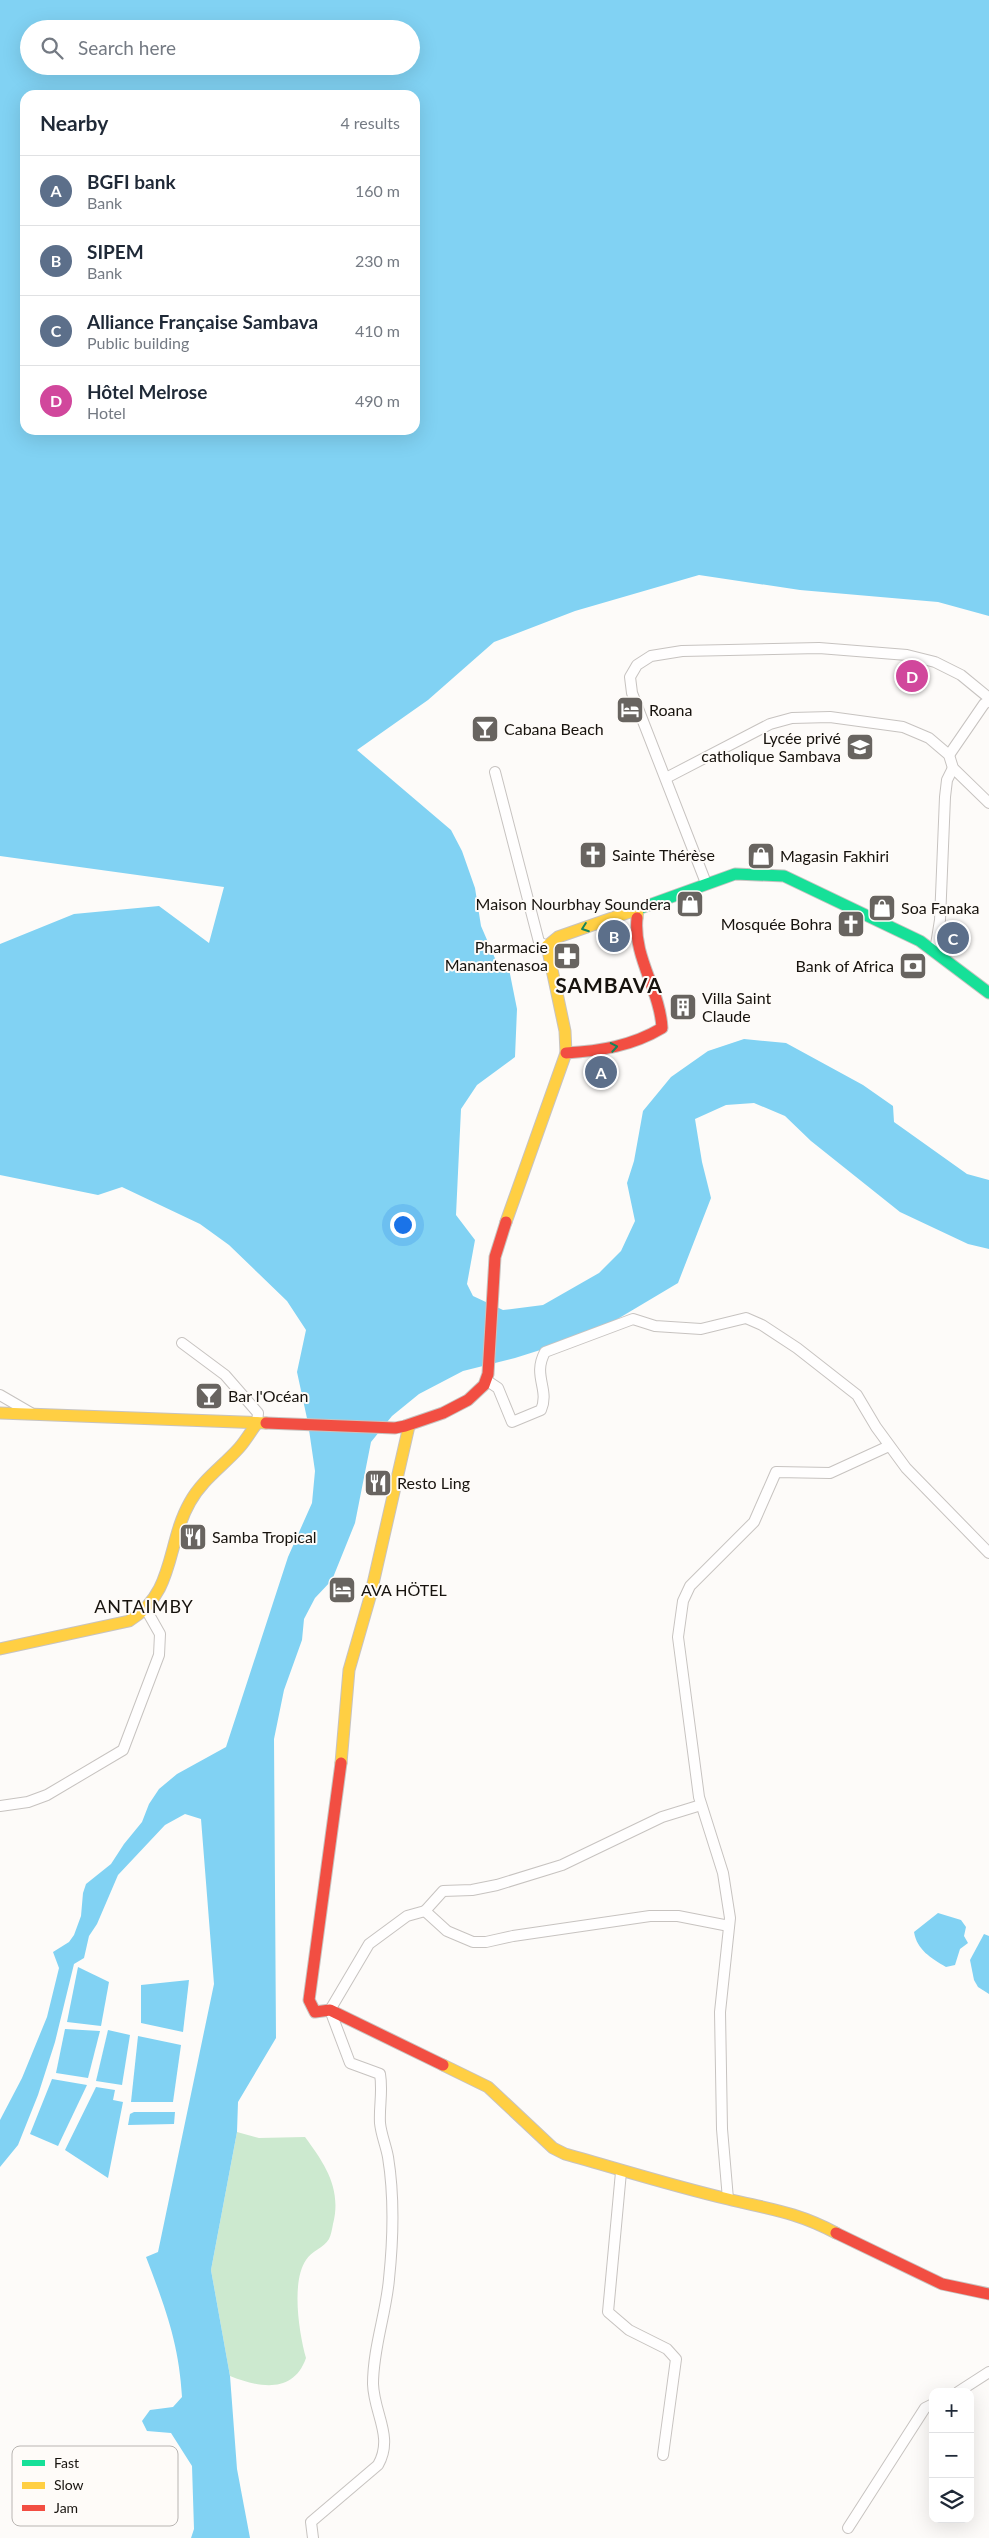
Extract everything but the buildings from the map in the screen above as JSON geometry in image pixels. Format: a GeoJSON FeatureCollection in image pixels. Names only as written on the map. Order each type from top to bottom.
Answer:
{"type":"FeatureCollection","features":[{"type":"Feature","properties":{"kind":"street"},"geometry":{"type":"LineString","coordinates":[[706,883],[632,693],[630,677],[637,665],[651,656],[682,651],[819,648],[907,654],[934,662],[961,675],[989,700],[984,704],[949,755]]}},
{"type":"Feature","properties":{"kind":"street"},"geometry":{"type":"LineString","coordinates":[[666,778],[754,731],[792,718],[830,717],[903,727],[929,738],[949,755],[953,768],[989,803]]}},
{"type":"Feature","properties":{"kind":"street"},"geometry":{"type":"LineString","coordinates":[[935,951],[940,920],[945,797],[947,780],[953,768]]}},
{"type":"Feature","properties":{"kind":"street"},"geometry":{"type":"LineString","coordinates":[[0,1413],[257,1423],[306,1423],[395,1428],[410,1426],[431,1419],[462,1403],[484,1386],[487,1377],[496,1257],[503,1229],[566,1053],[565,1031],[547,946],[540,942],[495,772]]}},
{"type":"Feature","properties":{"kind":"street"},"geometry":{"type":"LineString","coordinates":[[547,946],[558,937],[735,874],[784,876],[902,931],[935,951],[989,993]]}},
{"type":"Feature","properties":{"kind":"street"},"geometry":{"type":"LineString","coordinates":[[566,1053],[587,1052],[634,1044],[662,1028],[663,1018],[659,1004],[637,941],[635,925],[638,909]]}},
{"type":"Feature","properties":{"kind":"street"},"geometry":{"type":"LineString","coordinates":[[487,1377],[498,1388],[512,1422],[541,1410],[544,1402],[538,1368],[545,1352],[633,1319],[655,1326],[702,1329],[746,1318],[797,1348],[857,1395],[889,1446],[906,1468],[989,1553]]}},
{"type":"Feature","properties":{"kind":"street"},"geometry":{"type":"LineString","coordinates":[[0,1649],[129,1621],[147,1611],[162,1586],[175,1540],[190,1503],[206,1478],[240,1447],[257,1423],[258,1413],[226,1375],[182,1343]]}},
{"type":"Feature","properties":{"kind":"street"},"geometry":{"type":"LineString","coordinates":[[0,1395],[34,1415]]}},
{"type":"Feature","properties":{"kind":"street"},"geometry":{"type":"LineString","coordinates":[[410,1426],[370,1597],[349,1670],[345,1732],[309,2000],[314,2012],[330,2010],[488,2086],[553,2148],[621,2172],[728,2199],[772,2207],[814,2221],[857,2245],[942,2284],[989,2294]]}},
{"type":"Feature","properties":{"kind":"street"},"geometry":{"type":"LineString","coordinates":[[728,2199],[722,2130],[720,2012],[729,1926],[723,1872],[701,1804],[678,1637],[683,1601],[690,1586],[754,1522],[776,1472],[830,1473],[889,1446]]}},
{"type":"Feature","properties":{"kind":"street"},"geometry":{"type":"LineString","coordinates":[[0,1806],[28,1802],[47,1795],[123,1750],[159,1655],[160,1634],[147,1611]]}},
{"type":"Feature","properties":{"kind":"street"},"geometry":{"type":"LineString","coordinates":[[330,2010],[369,1944],[407,1916],[426,1911],[443,1891],[472,1890],[497,1885],[562,1865],[662,1817],[701,1804]]}},
{"type":"Feature","properties":{"kind":"street"},"geometry":{"type":"LineString","coordinates":[[426,1911],[446,1931],[473,1942],[486,1942],[512,1936],[650,1916],[678,1916],[729,1926]]}},
{"type":"Feature","properties":{"kind":"street"},"geometry":{"type":"LineString","coordinates":[[313,2538],[310,2522],[378,2465],[385,2453],[385,2439],[373,2384],[379,2332],[389,2281],[392,2236],[388,2158],[380,2123],[383,2089],[380,2074],[350,2063],[330,2010]]}},
{"type":"Feature","properties":{"kind":"street"},"geometry":{"type":"LineString","coordinates":[[621,2172],[608,2312],[629,2330],[667,2349],[676,2359],[663,2455]]}},
{"type":"Feature","properties":{"kind":"street"},"geometry":{"type":"LineString","coordinates":[[964,2388],[989,2372]]}},
{"type":"Feature","properties":{"kind":"street"},"geometry":{"type":"LineString","coordinates":[[848,2528],[925,2408],[929,2406]]}},
{"type":"Feature","properties":{"kind":"green space"},"geometry":{"type":"Polygon","coordinates":[[[237,2132],[259,2138],[305,2137],[325,2167],[335,2199],[335,2211],[329,2239],[308,2257],[301,2270],[298,2308],[306,2358],[300,2370],[293,2378],[284,2383],[274,2385],[252,2383],[230,2376],[211,2270],[237,2132]]]}},
{"type":"Feature","properties":{"kind":"water"},"geometry":{"type":"Polygon","coordinates":[[[0,0],[989,0],[989,616],[938,602],[800,590],[699,575],[575,611],[494,642],[428,700],[357,750],[451,830],[462,851],[475,888],[481,926],[497,963],[509,969],[517,1009],[515,1057],[477,1085],[461,1109],[456,1215],[475,1240],[467,1284],[473,1296],[503,1310],[543,1305],[599,1273],[621,1251],[635,1221],[627,1183],[634,1161],[643,1111],[671,1077],[708,1051],[744,1039],[786,1043],[863,1085],[893,1106],[894,1122],[967,1174],[989,1180],[989,1249],[968,1244],[900,1212],[811,1141],[785,1116],[754,1103],[726,1105],[695,1119],[702,1162],[711,1198],[678,1283],[594,1333],[515,1358],[463,1371],[419,1394],[392,1416],[371,1442],[355,1523],[332,1580],[315,1598],[304,1619],[302,1640],[284,1690],[274,1739],[276,2038],[238,2102],[237,2132],[211,2270],[230,2376],[237,2469],[250,2538],[191,2538],[194,2529],[192,2466],[171,2433],[147,2431],[142,2421],[150,2410],[173,2407],[182,2397],[178,2359],[170,2326],[146,2257],[158,2252],[214,1984],[201,1819],[185,1814],[165,1825],[118,1875],[97,1924],[89,1936],[84,1958],[74,1964],[55,2042],[38,2095],[18,2145],[0,2167],[0,2120],[22,2078],[47,2017],[59,1968],[53,1952],[69,1942],[74,1935],[81,1916],[83,1893],[86,1884],[111,1864],[142,1822],[149,1804],[159,1789],[177,1774],[226,1747],[288,1557],[312,1503],[315,1471],[308,1423],[297,1372],[306,1330],[287,1301],[229,1245],[200,1224],[122,1187],[98,1195],[0,1175],[0,944],[74,914],[159,906],[209,943],[224,887],[0,856],[0,0]]]}},
{"type":"Feature","properties":{"kind":"water"},"geometry":{"type":"Polygon","coordinates":[[[938,1913],[961,1920],[966,1927],[964,1936],[968,1943],[960,1949],[955,1965],[946,1967],[921,1949],[914,1932],[938,1913]]]}},
{"type":"Feature","properties":{"kind":"water"},"geometry":{"type":"Polygon","coordinates":[[[984,1934],[989,1936],[989,1994],[978,1987],[974,1980],[970,1960],[984,1934]]]}},
{"type":"Feature","properties":{"kind":"water"},"geometry":{"type":"Polygon","coordinates":[[[78,1967],[109,1982],[101,2026],[67,2022],[78,1967]]]}},
{"type":"Feature","properties":{"kind":"water"},"geometry":{"type":"Polygon","coordinates":[[[189,1980],[183,2032],[141,2023],[141,1985],[189,1980]]]}},
{"type":"Feature","properties":{"kind":"water"},"geometry":{"type":"Polygon","coordinates":[[[65,2029],[100,2031],[88,2078],[56,2073],[65,2029]]]}},
{"type":"Feature","properties":{"kind":"water"},"geometry":{"type":"Polygon","coordinates":[[[108,2030],[130,2035],[122,2085],[96,2081],[108,2030]]]}},
{"type":"Feature","properties":{"kind":"water"},"geometry":{"type":"Polygon","coordinates":[[[138,2036],[181,2045],[173,2102],[131,2102],[138,2036]]]}},
{"type":"Feature","properties":{"kind":"water"},"geometry":{"type":"Polygon","coordinates":[[[52,2079],[87,2085],[58,2146],[30,2134],[52,2079]]]}},
{"type":"Feature","properties":{"kind":"water"},"geometry":{"type":"Polygon","coordinates":[[[96,2087],[115,2090],[113,2100],[123,2102],[108,2178],[65,2150],[96,2087]]]}},
{"type":"Feature","properties":{"kind":"water"},"geometry":{"type":"Polygon","coordinates":[[[134,2112],[175,2112],[174,2124],[128,2125],[130,2114],[134,2112]]]}},
{"type":"Feature","properties":{"kind":"traffic: fast"},"geometry":{"type":"LineString","coordinates":[[638,909],[735,874],[784,876],[920,941],[989,993]]}},
{"type":"Feature","properties":{"kind":"traffic: slow"},"geometry":{"type":"LineString","coordinates":[[506,1222],[566,1053],[565,1031],[547,946],[558,937],[638,909],[637,918]]}},
{"type":"Feature","properties":{"kind":"traffic: slow"},"geometry":{"type":"LineString","coordinates":[[0,1413],[266,1423]]}},
{"type":"Feature","properties":{"kind":"traffic: slow"},"geometry":{"type":"LineString","coordinates":[[0,1649],[129,1621],[144,1609],[155,1596],[163,1582],[182,1518],[190,1502],[207,1480],[239,1448],[257,1423]]}},
{"type":"Feature","properties":{"kind":"traffic: slow"},"geometry":{"type":"LineString","coordinates":[[341,1763],[349,1670],[370,1597],[409,1426]]}},
{"type":"Feature","properties":{"kind":"traffic: slow"},"geometry":{"type":"LineString","coordinates":[[443,2065],[488,2087],[553,2148],[565,2154],[687,2189],[783,2212],[808,2220],[836,2233]]}},
{"type":"Feature","properties":{"kind":"traffic: jam"},"geometry":{"type":"LineString","coordinates":[[566,1053],[616,1046],[639,1039],[662,1028],[657,1000],[639,946],[637,918]]}},
{"type":"Feature","properties":{"kind":"traffic: jam"},"geometry":{"type":"LineString","coordinates":[[266,1423],[395,1428],[443,1413],[468,1400],[484,1385],[488,1374],[495,1257],[506,1222]]}},
{"type":"Feature","properties":{"kind":"traffic: jam"},"geometry":{"type":"LineString","coordinates":[[341,1763],[309,2000],[315,2012],[330,2010],[443,2065]]}},
{"type":"Feature","properties":{"kind":"traffic: jam"},"geometry":{"type":"LineString","coordinates":[[836,2233],[942,2284],[989,2294]]}},
{"type":"Feature","properties":{"kind":"place","name":"Hôtel Melrose"},"geometry":{"type":"Point","coordinates":[912,676]}},
{"type":"Feature","properties":{"kind":"place","name":"Roana"},"geometry":{"type":"Point","coordinates":[630,710]}},
{"type":"Feature","properties":{"kind":"place","name":"Cabana Beach"},"geometry":{"type":"Point","coordinates":[485,729]}},
{"type":"Feature","properties":{"kind":"place","name":"Lycée privé catholique Sambava"},"geometry":{"type":"Point","coordinates":[860,747]}},
{"type":"Feature","properties":{"kind":"place","name":"Sainte Thérèse"},"geometry":{"type":"Point","coordinates":[593,855]}},
{"type":"Feature","properties":{"kind":"place","name":"Magasin Fakhiri"},"geometry":{"type":"Point","coordinates":[761,856]}},
{"type":"Feature","properties":{"kind":"place","name":"Maison Nourbhay Soundera"},"geometry":{"type":"Point","coordinates":[690,904]}},
{"type":"Feature","properties":{"kind":"place","name":"Soa Fanaka"},"geometry":{"type":"Point","coordinates":[882,908]}},
{"type":"Feature","properties":{"kind":"place","name":"Mosquée Bohra"},"geometry":{"type":"Point","coordinates":[851,924]}},
{"type":"Feature","properties":{"kind":"place","name":"SIPEM"},"geometry":{"type":"Point","coordinates":[614,936]}},
{"type":"Feature","properties":{"kind":"place","name":"Alliance Française Sambava"},"geometry":{"type":"Point","coordinates":[953,938]}},
{"type":"Feature","properties":{"kind":"place","name":"Pharmacie Manantenasoa"},"geometry":{"type":"Point","coordinates":[567,956]}},
{"type":"Feature","properties":{"kind":"place","name":"Bank of Africa"},"geometry":{"type":"Point","coordinates":[913,966]}},
{"type":"Feature","properties":{"kind":"place","name":"Villa Saint Claude"},"geometry":{"type":"Point","coordinates":[683,1007]}},
{"type":"Feature","properties":{"kind":"place","name":"BGFI bank"},"geometry":{"type":"Point","coordinates":[601,1072]}},
{"type":"Feature","properties":{"kind":"place","name":"Bar l'Océan"},"geometry":{"type":"Point","coordinates":[209,1396]}},
{"type":"Feature","properties":{"kind":"place","name":"Resto Ling"},"geometry":{"type":"Point","coordinates":[378,1483]}},
{"type":"Feature","properties":{"kind":"place","name":"Samba Tropical"},"geometry":{"type":"Point","coordinates":[193,1537]}},
{"type":"Feature","properties":{"kind":"place","name":"AVA HÖTEL"},"geometry":{"type":"Point","coordinates":[342,1590]}},
{"type":"Feature","properties":{"kind":"district","name":"SAMBAVA"},"geometry":{"type":"Point","coordinates":[609,986]}},
{"type":"Feature","properties":{"kind":"district","name":"ANTAIMBY"},"geometry":{"type":"Point","coordinates":[144,1607]}}]}
